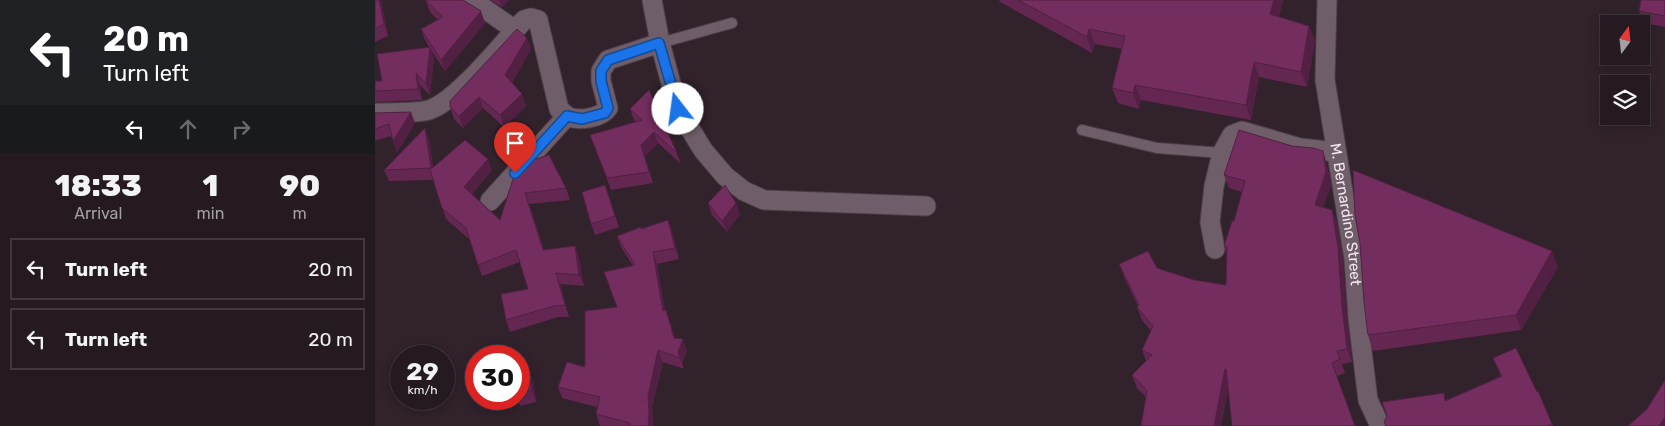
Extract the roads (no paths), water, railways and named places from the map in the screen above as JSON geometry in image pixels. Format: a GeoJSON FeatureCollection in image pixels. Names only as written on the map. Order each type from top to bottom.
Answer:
{"type":"FeatureCollection","features":[{"type":"Feature","properties":{"kind":"street"},"geometry":{"type":"LineString","coordinates":[[469,0],[515,30]]}},
{"type":"Feature","properties":{"kind":"street"},"geometry":{"type":"LineString","coordinates":[[652,0],[659,43],[678,109],[703,150],[725,176],[744,191],[763,200],[926,206]]}},
{"type":"Feature","properties":{"kind":"street","name":"M. Bernardino Street"},"geometry":{"type":"LineString","coordinates":[[1327,0],[1325,80],[1354,260],[1358,319],[1368,400],[1381,426]]}},
{"type":"Feature","properties":{"kind":"street"},"geometry":{"type":"LineString","coordinates":[[375,113],[429,110],[446,101],[462,87],[524,20],[531,18],[538,20],[559,109],[567,116],[582,119],[605,113],[608,108],[601,81],[601,71],[608,60],[659,43]]}},
{"type":"Feature","properties":{"kind":"street"},"geometry":{"type":"LineString","coordinates":[[490,201],[567,116]]}},
{"type":"Feature","properties":{"kind":"street"},"geometry":{"type":"LineString","coordinates":[[1215,249],[1210,222],[1214,186],[1222,153],[1232,135],[1243,131],[1301,148],[1336,152]]}},
{"type":"Feature","properties":{"kind":"lane"},"geometry":{"type":"LineString","coordinates":[[659,43],[732,23]]}},
{"type":"Feature","properties":{"kind":"lane"},"geometry":{"type":"LineString","coordinates":[[1082,130],[1157,148],[1222,153]]}}]}
